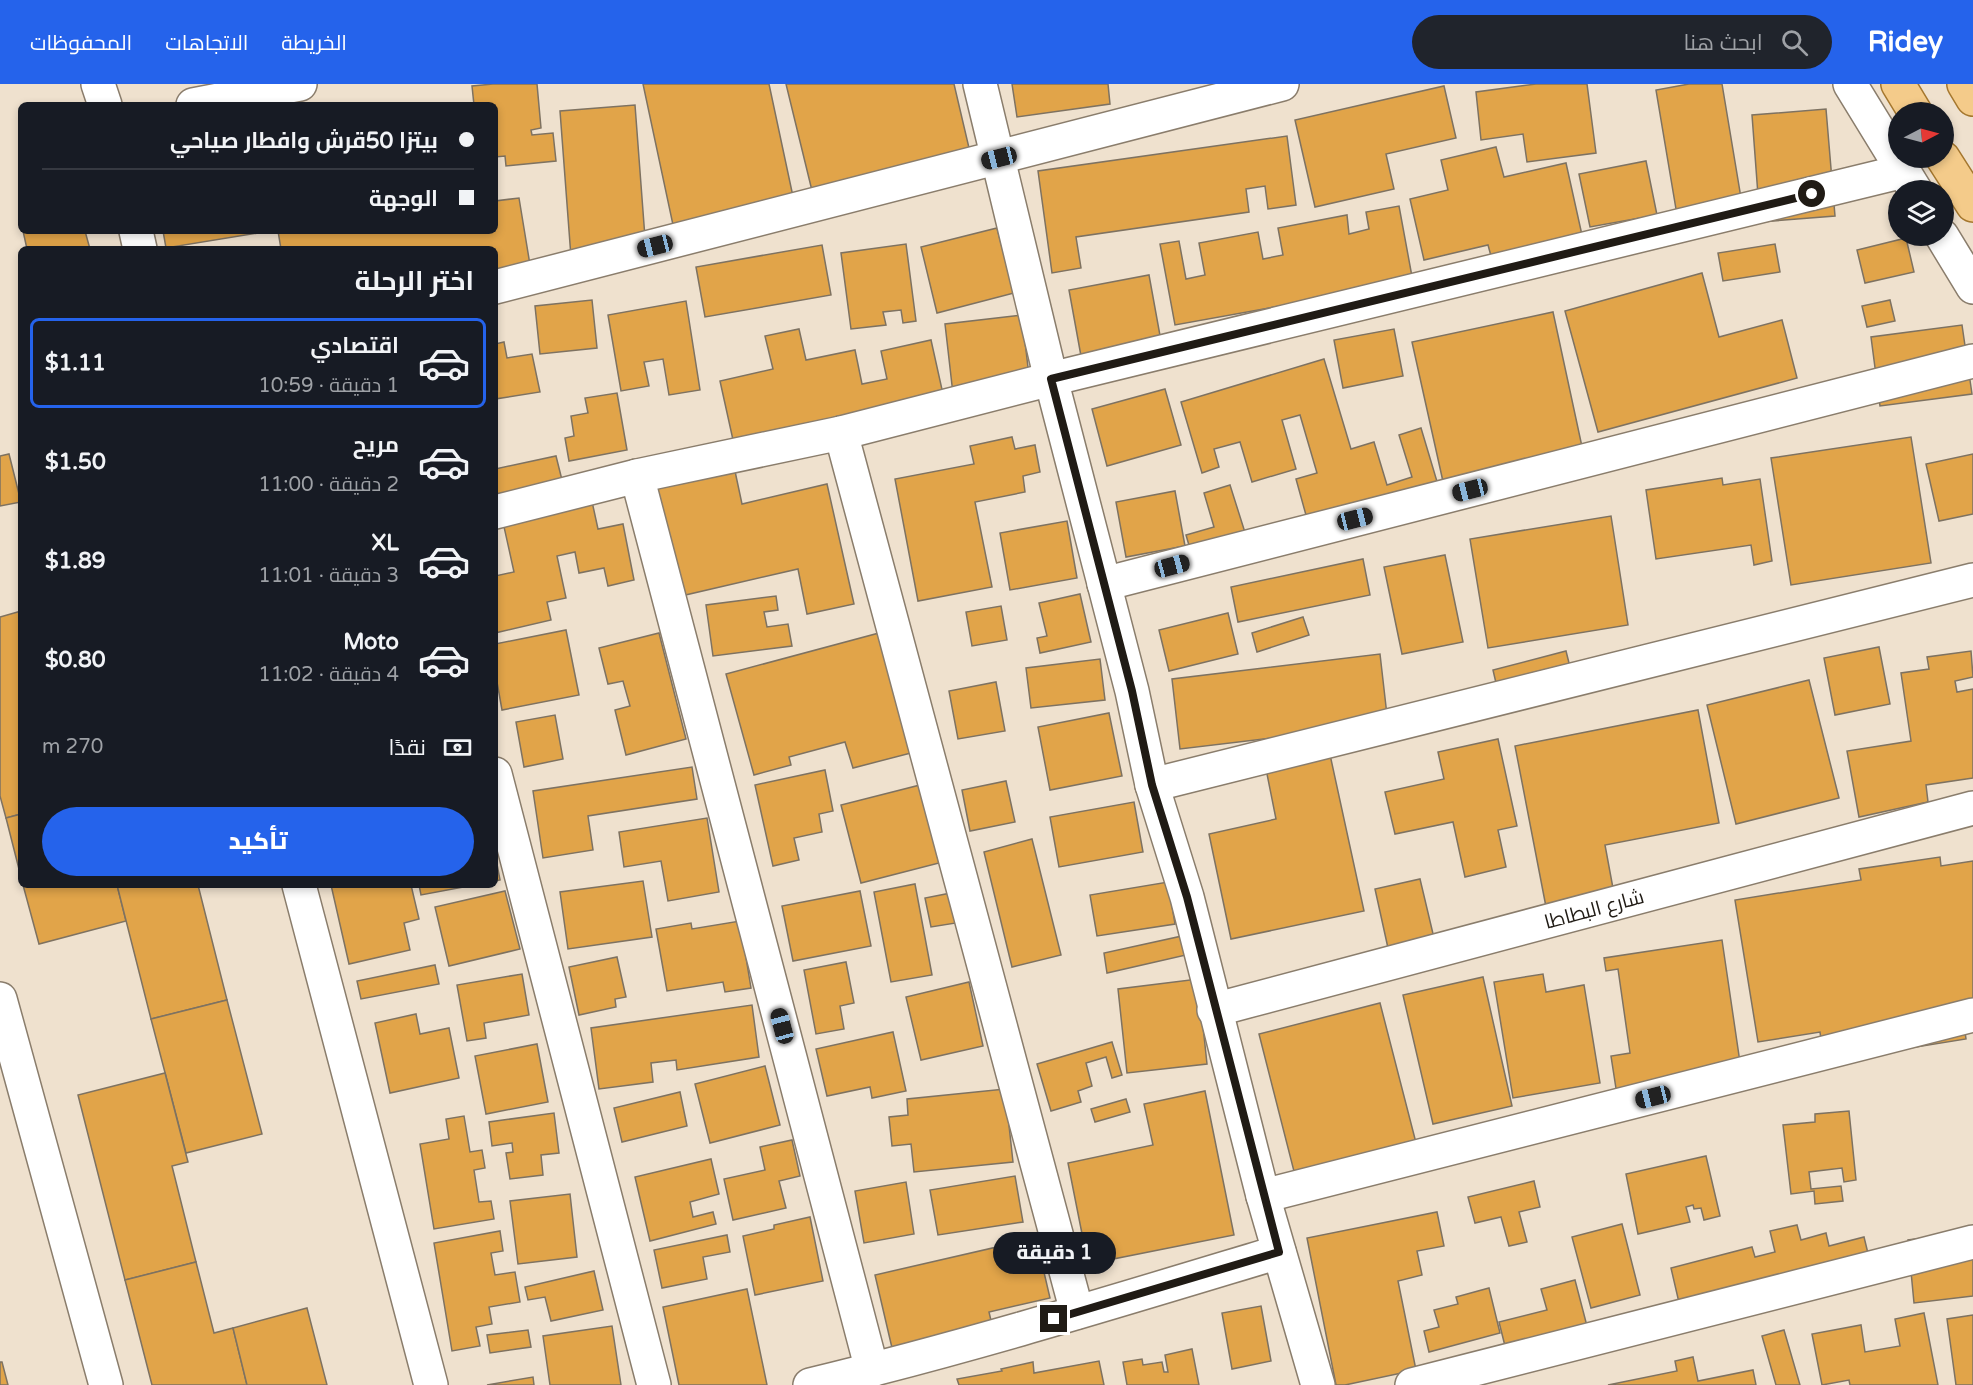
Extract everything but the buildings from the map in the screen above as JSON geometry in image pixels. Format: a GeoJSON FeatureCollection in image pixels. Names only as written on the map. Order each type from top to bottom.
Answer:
{"type":"FeatureCollection","features":[{"type":"Feature","properties":{"kind":"main road"},"geometry":{"type":"LineString","coordinates":[[1898,84],[1909,102]]}},
{"type":"Feature","properties":{"kind":"main road"},"geometry":{"type":"LineString","coordinates":[[1964,84],[1973,99]]}},
{"type":"Feature","properties":{"kind":"main road"},"geometry":{"type":"LineString","coordinates":[[1949,168],[1973,205]]}},
{"type":"Feature","properties":{"kind":"street"},"geometry":{"type":"LineString","coordinates":[[98,84],[104,102]]}},
{"type":"Feature","properties":{"kind":"street"},"geometry":{"type":"LineString","coordinates":[[197,102],[213,84]]}},
{"type":"Feature","properties":{"kind":"street"},"geometry":{"type":"LineString","coordinates":[[209,102],[300,84]]}},
{"type":"Feature","properties":{"kind":"street"},"geometry":{"type":"LineString","coordinates":[[980,84],[1051,379],[1132,691],[1152,785],[1187,897],[1263,1196],[1318,1385]]}},
{"type":"Feature","properties":{"kind":"street"},"geometry":{"type":"LineString","coordinates":[[498,286],[1282,84]]}},
{"type":"Feature","properties":{"kind":"street"},"geometry":{"type":"LineString","coordinates":[[1850,84],[1909,180]]}},
{"type":"Feature","properties":{"kind":"street"},"geometry":{"type":"LineString","coordinates":[[498,511],[637,476],[841,433],[1051,379],[1888,186]]}},
{"type":"Feature","properties":{"kind":"street"},"geometry":{"type":"LineString","coordinates":[[1948,246],[1973,287]]}},
{"type":"Feature","properties":{"kind":"street"},"geometry":{"type":"LineString","coordinates":[[1104,584],[1973,361]]}},
{"type":"Feature","properties":{"kind":"street"},"geometry":{"type":"LineString","coordinates":[[841,433],[1077,1312]]}},
{"type":"Feature","properties":{"kind":"street"},"geometry":{"type":"LineString","coordinates":[[637,476],[872,1370]]}},
{"type":"Feature","properties":{"kind":"street"},"geometry":{"type":"LineString","coordinates":[[1152,785],[1973,580]]}},
{"type":"Feature","properties":{"kind":"street"},"geometry":{"type":"LineString","coordinates":[[498,786],[654,1385]]}},
{"type":"Feature","properties":{"kind":"street","name":"شارع البطاطا"},"geometry":{"type":"LineString","coordinates":[[1214,1010],[1973,807]]}},
{"type":"Feature","properties":{"kind":"street"},"geometry":{"type":"LineString","coordinates":[[300,888],[431,1385]]}},
{"type":"Feature","properties":{"kind":"street"},"geometry":{"type":"LineString","coordinates":[[0,999],[106,1385]]}},
{"type":"Feature","properties":{"kind":"street"},"geometry":{"type":"LineString","coordinates":[[1263,1196],[1973,1015]]}},
{"type":"Feature","properties":{"kind":"street"},"geometry":{"type":"LineString","coordinates":[[1412,1385],[1973,1242]]}},
{"type":"Feature","properties":{"kind":"street"},"geometry":{"type":"LineString","coordinates":[[810,1385],[872,1370],[1077,1312],[1279,1252]]}},
{"type":"Feature","properties":{"kind":"route"},"geometry":{"type":"LineString","coordinates":[[1054,1319],[1279,1252],[1214,1010],[1187,897],[1152,785],[1132,691],[1051,379],[1812,194]]}}]}
